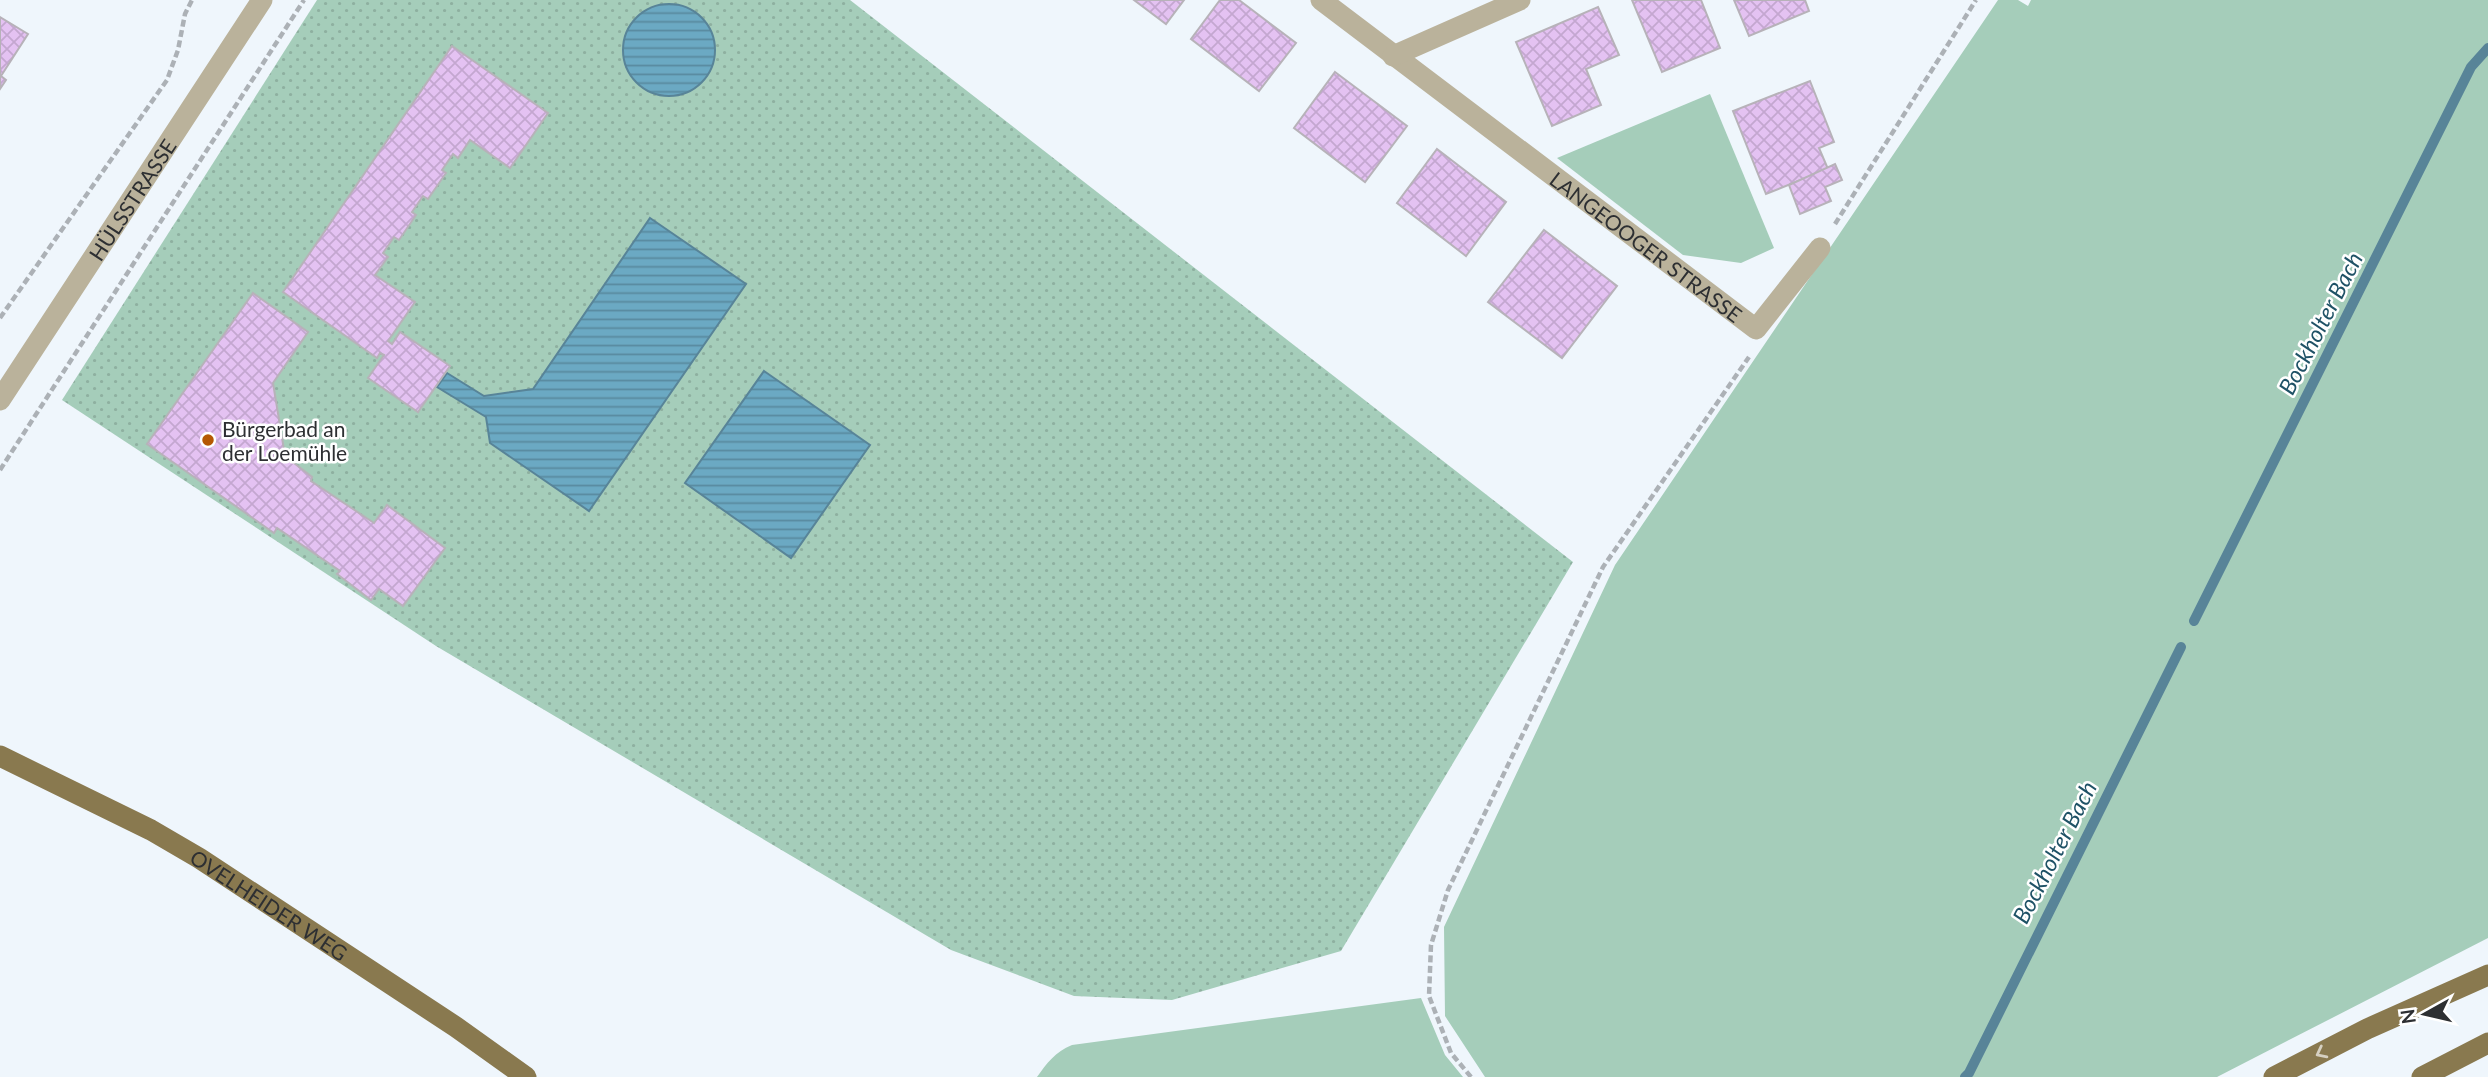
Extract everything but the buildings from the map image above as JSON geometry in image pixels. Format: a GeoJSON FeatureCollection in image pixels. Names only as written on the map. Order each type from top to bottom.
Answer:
{"type":"FeatureCollection","features":[{"type":"Feature","properties":{"kind":"main road","name":"OVELHEIDER WEG"},"geometry":{"type":"LineString","coordinates":[[0,756],[151,831],[199,858],[456,1027],[526,1077]]}},
{"type":"Feature","properties":{"kind":"main road"},"geometry":{"type":"LineString","coordinates":[[2274,1077],[2367,1030],[2488,975]]}},
{"type":"Feature","properties":{"kind":"main road"},"geometry":{"type":"LineString","coordinates":[[2422,1077],[2488,1043]]}},
{"type":"Feature","properties":{"kind":"street","name":"HÜLSSTRASSE"},"geometry":{"type":"LineString","coordinates":[[0,400],[262,0]]}},
{"type":"Feature","properties":{"kind":"street","name":"LANGEOOGER STRASSE"},"geometry":{"type":"LineString","coordinates":[[1321,0],[1756,329],[1820,248]]}},
{"type":"Feature","properties":{"kind":"street"},"geometry":{"type":"LineString","coordinates":[[1393,56],[1520,0]]}},
{"type":"Feature","properties":{"kind":"path"},"geometry":{"type":"LineString","coordinates":[[0,318],[167,80],[178,50],[185,14],[192,0]]}},
{"type":"Feature","properties":{"kind":"path"},"geometry":{"type":"LineString","coordinates":[[0,470],[304,0]]}},
{"type":"Feature","properties":{"kind":"path"},"geometry":{"type":"LineString","coordinates":[[1820,248],[1976,0]]}},
{"type":"Feature","properties":{"kind":"path"},"geometry":{"type":"LineString","coordinates":[[1471,1077],[1451,1053],[1429,996],[1431,945],[1448,890],[1603,567],[1748,358],[1756,329]]}},
{"type":"Feature","properties":{"kind":"green space"},"geometry":{"type":"Polygon","coordinates":[[[317,0],[850,0],[1573,562],[1341,951],[1172,1000],[1074,996],[951,950],[436,646],[62,400],[317,0]]]}},
{"type":"Feature","properties":{"kind":"green space"},"geometry":{"type":"Polygon","coordinates":[[[1998,0],[2018,0],[2028,6],[2031,0],[2488,0],[2488,938],[2217,1077],[1485,1077],[1445,1016],[1444,927],[1615,565],[1998,0]]]}},
{"type":"Feature","properties":{"kind":"green space"},"geometry":{"type":"Polygon","coordinates":[[[1710,94],[1774,248],[1741,263],[1683,255],[1557,158],[1710,94]]]}},
{"type":"Feature","properties":{"kind":"green space"},"geometry":{"type":"Polygon","coordinates":[[[1421,998],[1445,1055],[1463,1077],[1037,1077],[1056,1055],[1072,1045],[1421,998]]]}},
{"type":"Feature","properties":{"kind":"water"},"geometry":{"type":"Polygon","coordinates":[[[669,4],[687,8],[701,18],[711,32],[715,50],[711,68],[701,82],[687,92],[669,96],[651,92],[637,82],[627,68],[623,50],[627,32],[637,18],[651,8],[669,4]]]}},
{"type":"Feature","properties":{"kind":"water"},"geometry":{"type":"Polygon","coordinates":[[[650,218],[746,284],[589,511],[490,443],[486,417],[437,387],[447,373],[484,396],[533,389],[650,218]]]}},
{"type":"Feature","properties":{"kind":"water"},"geometry":{"type":"Polygon","coordinates":[[[764,371],[870,445],[791,558],[685,483],[764,371]]]}},
{"type":"Feature","properties":{"kind":"waterway","name":"Bockholter Bach"},"geometry":{"type":"LineString","coordinates":[[2194,621],[2471,67],[2488,48]]}},
{"type":"Feature","properties":{"kind":"waterway","name":"Bockholter Bach"},"geometry":{"type":"LineString","coordinates":[[1965,1077],[2181,647]]}},
{"type":"Feature","properties":{"kind":"place","name":"Bürgerbad an der Loemühle"},"geometry":{"type":"Point","coordinates":[208,440]}}]}
